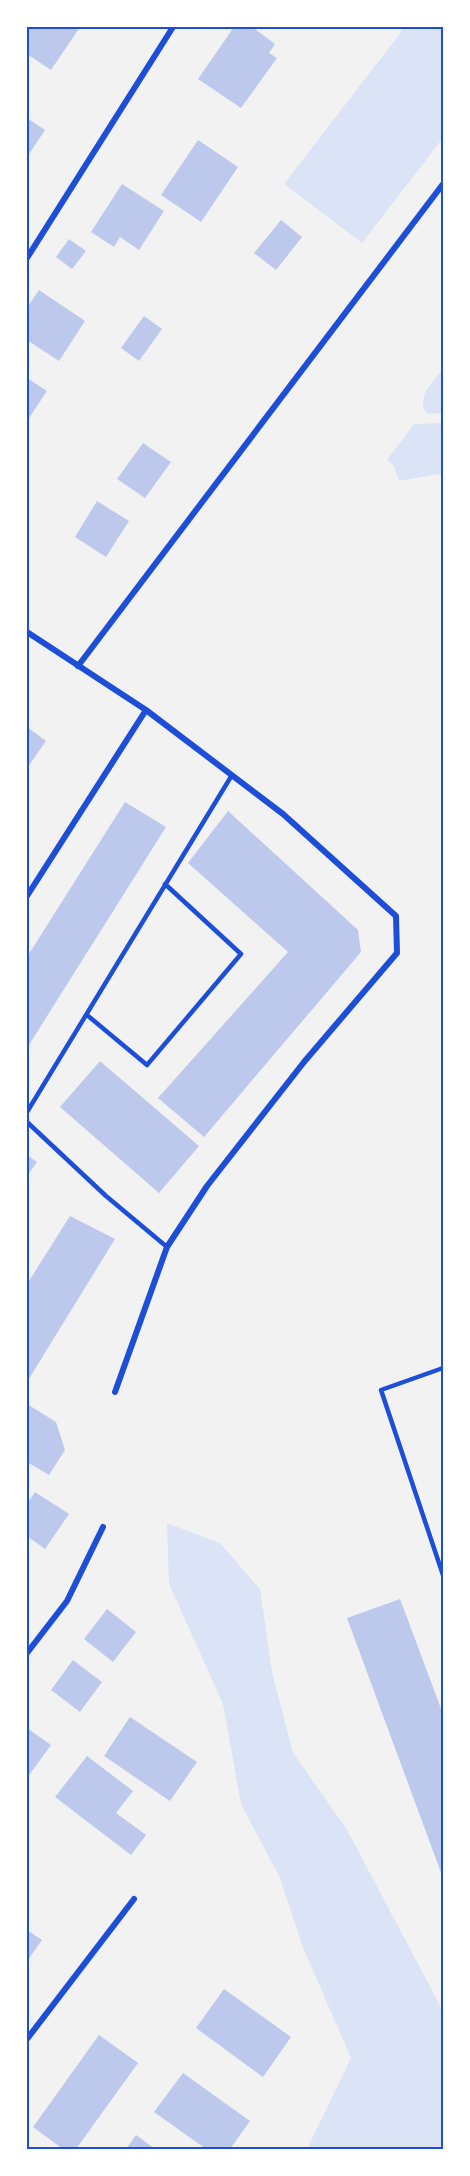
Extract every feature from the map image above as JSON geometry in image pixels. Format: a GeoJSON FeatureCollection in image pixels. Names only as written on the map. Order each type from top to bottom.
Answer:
{"type":"FeatureCollection","features":[{"type":"Feature","properties":{"kind":"street"},"geometry":{"type":"LineString","coordinates":[[27,258],[173,27]]}},
{"type":"Feature","properties":{"kind":"street"},"geometry":{"type":"LineString","coordinates":[[78,666],[443,184]]}},
{"type":"Feature","properties":{"kind":"street"},"geometry":{"type":"LineString","coordinates":[[27,632],[146,711],[283,814],[396,916],[398,953],[304,1062],[214,1177],[167,1247],[115,1392]]}},
{"type":"Feature","properties":{"kind":"street"},"geometry":{"type":"LineString","coordinates":[[27,896],[146,711]]}},
{"type":"Feature","properties":{"kind":"street"},"geometry":{"type":"LineString","coordinates":[[27,1653],[67,1601],[103,1527]]}},
{"type":"Feature","properties":{"kind":"street"},"geometry":{"type":"LineString","coordinates":[[27,2040],[134,1899]]}},
{"type":"Feature","properties":{"kind":"lane"},"geometry":{"type":"LineString","coordinates":[[27,1112],[231,775]]}},
{"type":"Feature","properties":{"kind":"lane"},"geometry":{"type":"LineString","coordinates":[[87,1015],[147,1065],[241,954],[165,884]]}},
{"type":"Feature","properties":{"kind":"lane"},"geometry":{"type":"LineString","coordinates":[[27,1122],[106,1196],[167,1247]]}},
{"type":"Feature","properties":{"kind":"lane"},"geometry":{"type":"LineString","coordinates":[[443,1368],[381,1390],[443,1575]]}},
{"type":"Feature","properties":{"kind":"shaded area"},"geometry":{"type":"Polygon","coordinates":[[[405,27],[443,27],[443,138],[362,243],[284,184],[405,27]]]}},
{"type":"Feature","properties":{"kind":"shaded area"},"geometry":{"type":"Polygon","coordinates":[[[443,369],[443,413],[427,414],[423,402],[424,396],[430,384],[443,369]]]}},
{"type":"Feature","properties":{"kind":"shaded area"},"geometry":{"type":"Polygon","coordinates":[[[443,423],[443,475],[399,481],[394,466],[387,460],[414,424],[443,423]]]}},
{"type":"Feature","properties":{"kind":"shaded area"},"geometry":{"type":"Polygon","coordinates":[[[167,1523],[220,1543],[260,1589],[272,1672],[293,1753],[346,1828],[443,2011],[443,2149],[307,2149],[351,2058],[304,1950],[280,1878],[241,1804],[223,1704],[169,1584],[167,1523]]]}},
{"type":"Feature","properties":{"kind":"building"},"geometry":{"type":"Polygon","coordinates":[[[27,27],[80,27],[51,70],[27,54],[27,27]]]}},
{"type":"Feature","properties":{"kind":"building"},"geometry":{"type":"Polygon","coordinates":[[[234,27],[252,27],[275,44],[269,53],[277,58],[241,108],[198,79],[234,27]]]}},
{"type":"Feature","properties":{"kind":"building"},"geometry":{"type":"Polygon","coordinates":[[[27,118],[45,130],[27,157],[27,118]]]}},
{"type":"Feature","properties":{"kind":"building"},"geometry":{"type":"Polygon","coordinates":[[[198,140],[238,167],[201,222],[161,195],[198,140]]]}},
{"type":"Feature","properties":{"kind":"building"},"geometry":{"type":"Polygon","coordinates":[[[122,184],[164,211],[139,250],[120,237],[114,247],[91,232],[122,184]]]}},
{"type":"Feature","properties":{"kind":"building"},"geometry":{"type":"Polygon","coordinates":[[[281,220],[302,237],[276,270],[254,253],[281,220]]]}},
{"type":"Feature","properties":{"kind":"building"},"geometry":{"type":"Polygon","coordinates":[[[69,239],[86,251],[72,269],[56,257],[69,239]]]}},
{"type":"Feature","properties":{"kind":"building"},"geometry":{"type":"Polygon","coordinates":[[[39,290],[85,321],[59,361],[27,340],[27,308],[39,290]]]}},
{"type":"Feature","properties":{"kind":"building"},"geometry":{"type":"Polygon","coordinates":[[[144,316],[162,329],[139,361],[121,348],[144,316]]]}},
{"type":"Feature","properties":{"kind":"building"},"geometry":{"type":"Polygon","coordinates":[[[27,378],[47,391],[27,421],[27,378]]]}},
{"type":"Feature","properties":{"kind":"building"},"geometry":{"type":"Polygon","coordinates":[[[143,443],[171,462],[145,498],[117,479],[143,443]]]}},
{"type":"Feature","properties":{"kind":"building"},"geometry":{"type":"Polygon","coordinates":[[[97,501],[129,521],[106,557],[75,537],[97,501]]]}},
{"type":"Feature","properties":{"kind":"building"},"geometry":{"type":"Polygon","coordinates":[[[27,727],[46,741],[27,768],[27,727]]]}},
{"type":"Feature","properties":{"kind":"building"},"geometry":{"type":"Polygon","coordinates":[[[125,802],[166,827],[27,1048],[27,957],[125,802]]]}},
{"type":"Feature","properties":{"kind":"building"},"geometry":{"type":"Polygon","coordinates":[[[228,811],[358,930],[361,952],[204,1137],[158,1098],[288,952],[188,863],[228,811]]]}},
{"type":"Feature","properties":{"kind":"building"},"geometry":{"type":"Polygon","coordinates":[[[100,1061],[199,1146],[159,1193],[60,1107],[100,1061]]]}},
{"type":"Feature","properties":{"kind":"building"},"geometry":{"type":"Polygon","coordinates":[[[27,1155],[37,1162],[27,1176],[27,1155]]]}},
{"type":"Feature","properties":{"kind":"building"},"geometry":{"type":"Polygon","coordinates":[[[70,1216],[115,1239],[27,1382],[27,1284],[70,1216]]]}},
{"type":"Feature","properties":{"kind":"building"},"geometry":{"type":"Polygon","coordinates":[[[27,1404],[56,1422],[65,1450],[49,1475],[27,1462],[27,1404]]]}},
{"type":"Feature","properties":{"kind":"building"},"geometry":{"type":"Polygon","coordinates":[[[35,1492],[69,1514],[45,1549],[27,1536],[27,1504],[35,1492]]]}},
{"type":"Feature","properties":{"kind":"building"},"geometry":{"type":"Polygon","coordinates":[[[400,1599],[443,1714],[443,1878],[347,1618],[400,1599]]]}},
{"type":"Feature","properties":{"kind":"building"},"geometry":{"type":"Polygon","coordinates":[[[107,1609],[136,1632],[113,1662],[84,1639],[107,1609]]]}},
{"type":"Feature","properties":{"kind":"building"},"geometry":{"type":"Polygon","coordinates":[[[73,1660],[102,1682],[80,1712],[51,1690],[73,1660]]]}},
{"type":"Feature","properties":{"kind":"building"},"geometry":{"type":"Polygon","coordinates":[[[130,1717],[197,1762],[170,1801],[104,1756],[130,1717]]]}},
{"type":"Feature","properties":{"kind":"building"},"geometry":{"type":"Polygon","coordinates":[[[27,1728],[51,1745],[27,1778],[27,1728]]]}},
{"type":"Feature","properties":{"kind":"building"},"geometry":{"type":"Polygon","coordinates":[[[87,1756],[133,1791],[116,1813],[146,1835],[131,1855],[55,1797],[87,1756]]]}},
{"type":"Feature","properties":{"kind":"building"},"geometry":{"type":"Polygon","coordinates":[[[27,1930],[42,1940],[27,1961],[27,1930]]]}},
{"type":"Feature","properties":{"kind":"building"},"geometry":{"type":"Polygon","coordinates":[[[224,1989],[291,2037],[263,2077],[196,2028],[224,1989]]]}},
{"type":"Feature","properties":{"kind":"building"},"geometry":{"type":"Polygon","coordinates":[[[99,2035],[138,2063],[76,2149],[63,2149],[33,2127],[99,2035]]]}},
{"type":"Feature","properties":{"kind":"building"},"geometry":{"type":"Polygon","coordinates":[[[183,2073],[250,2121],[230,2149],[206,2149],[154,2112],[183,2073]]]}},
{"type":"Feature","properties":{"kind":"building"},"geometry":{"type":"Polygon","coordinates":[[[136,2135],[155,2149],[126,2149],[136,2135]]]}}]}
